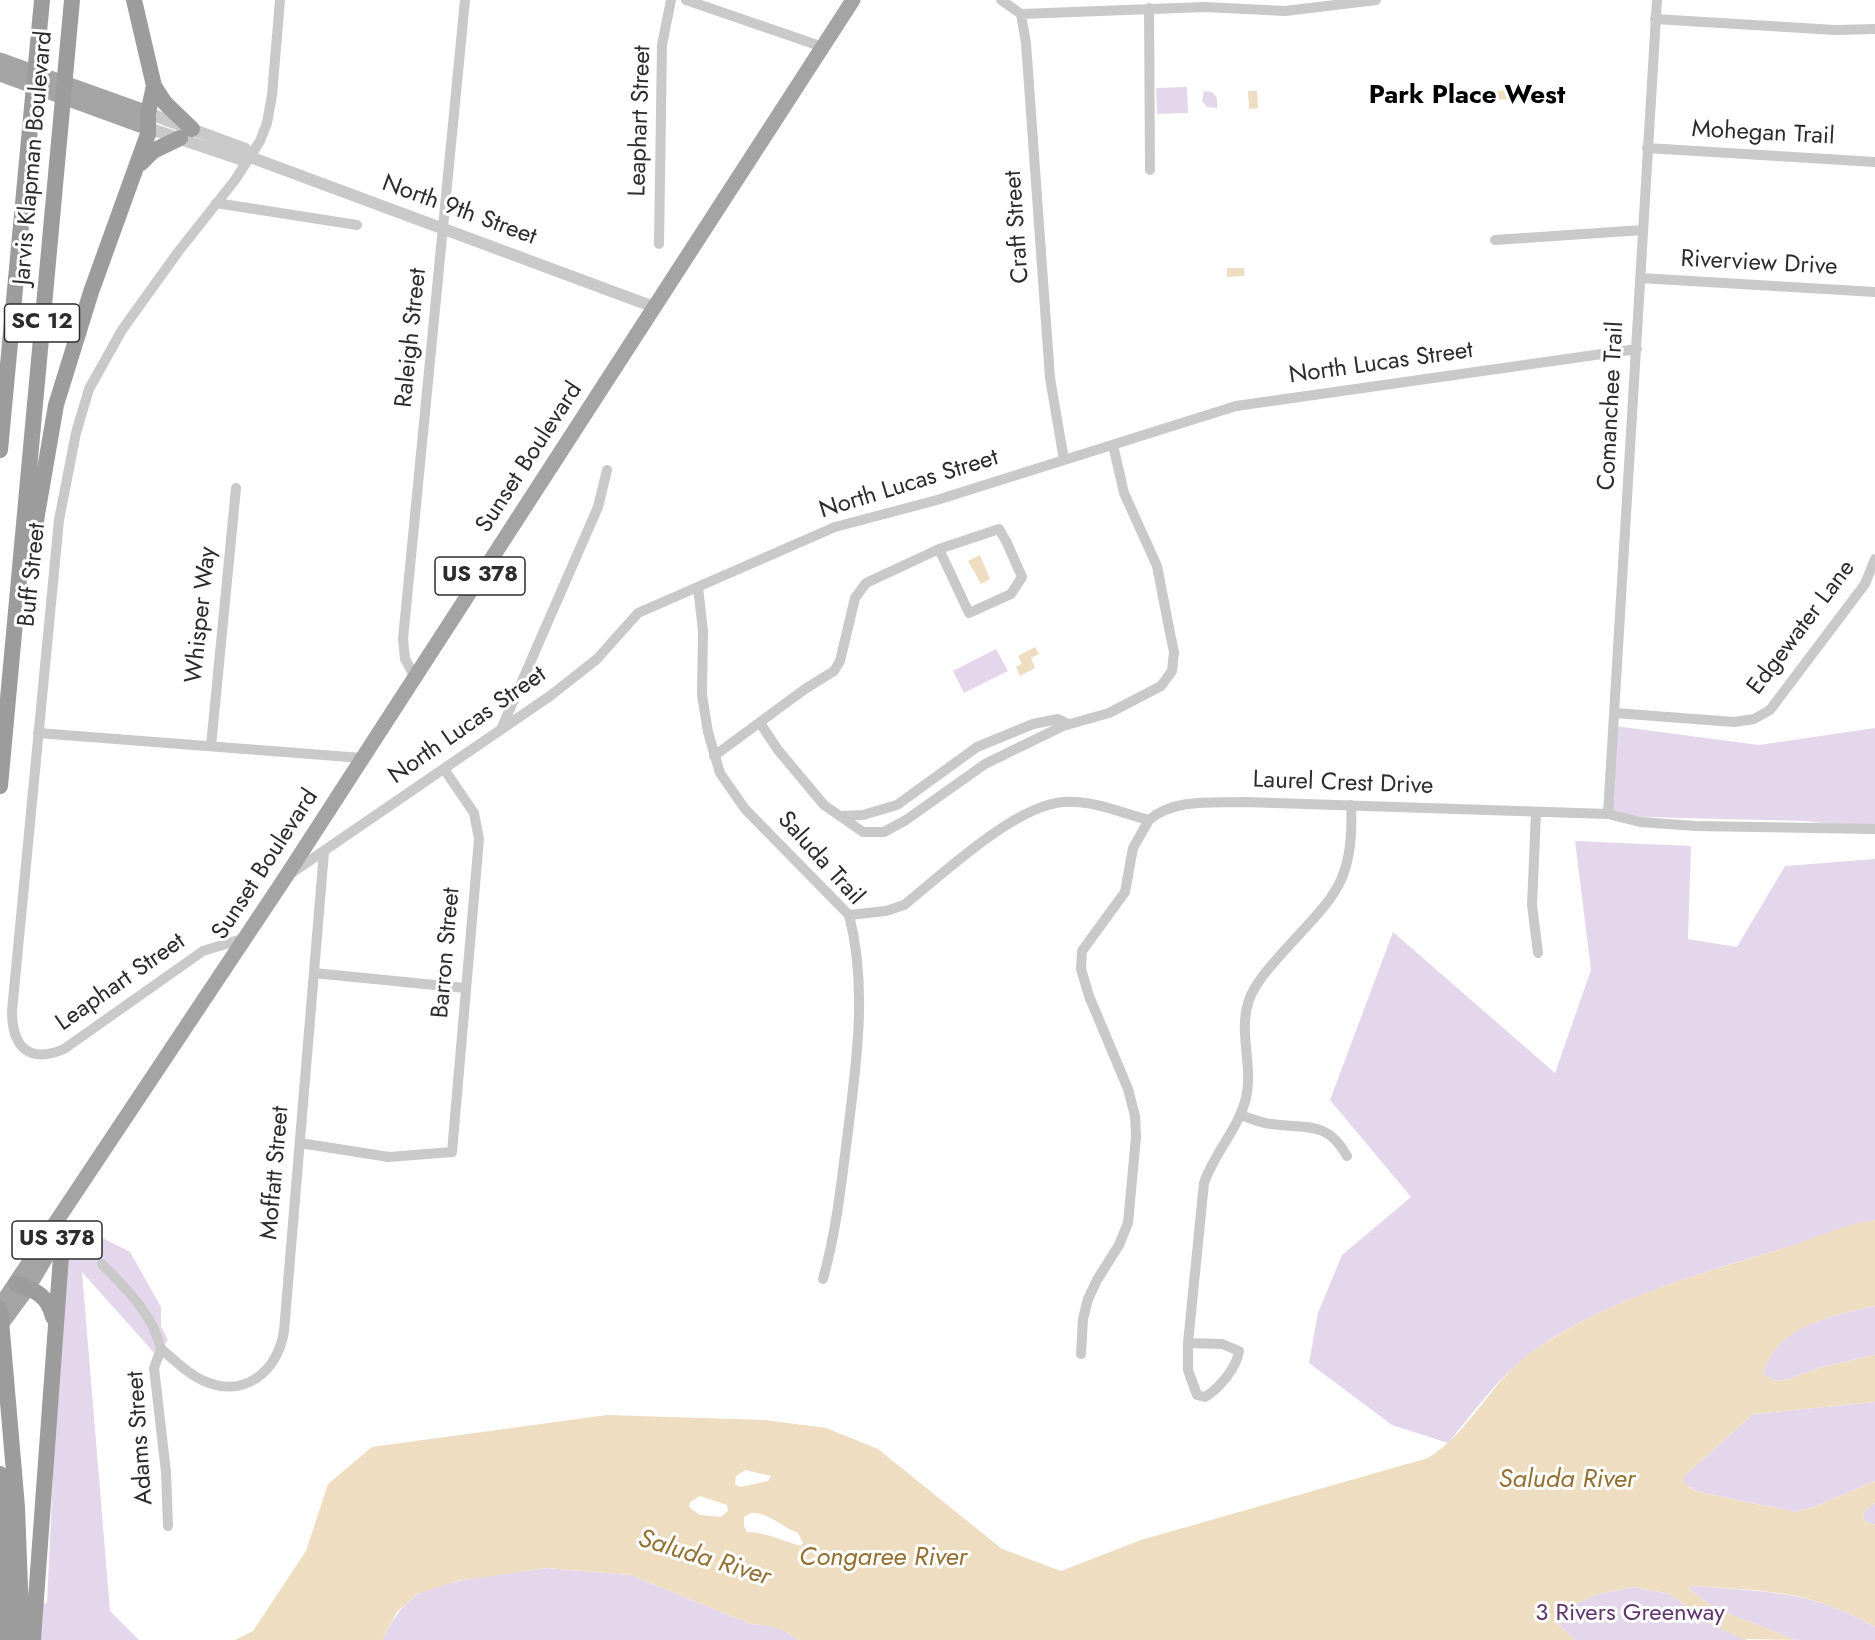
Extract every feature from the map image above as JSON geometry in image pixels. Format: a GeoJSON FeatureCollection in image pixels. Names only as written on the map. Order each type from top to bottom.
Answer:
{"type":"FeatureCollection","features":[{"type":"Feature","properties":{"kind":"highway","name":"Jarvis Klapman Boulevard"},"geometry":{"type":"LineString","coordinates":[[0,450],[42,0]]}},
{"type":"Feature","properties":{"kind":"highway","name":"Jarvis Klapman Boulevard"},"geometry":{"type":"LineString","coordinates":[[0,786],[72,0]]}},
{"type":"Feature","properties":{"kind":"highway"},"geometry":{"type":"LineString","coordinates":[[134,0],[154,86],[186,133],[153,151],[138,166]]}},
{"type":"Feature","properties":{"kind":"highway"},"geometry":{"type":"LineString","coordinates":[[13,645],[56,405],[91,292],[138,166],[154,86]]}},
{"type":"Feature","properties":{"kind":"highway"},"geometry":{"type":"LineString","coordinates":[[6,1640],[21,1578],[49,1436],[54,1321],[63,1229]]}},
{"type":"Feature","properties":{"kind":"highway"},"geometry":{"type":"LineString","coordinates":[[22,1286],[40,1293],[47,1301],[54,1321]]}},
{"type":"Feature","properties":{"kind":"highway"},"geometry":{"type":"LineString","coordinates":[[0,1308],[21,1578],[22,1640]]}},
{"type":"Feature","properties":{"kind":"highway"},"geometry":{"type":"LineString","coordinates":[[0,1474],[33,1640]]}},
{"type":"Feature","properties":{"kind":"main road","name":"Sunset Boulevard"},"geometry":{"type":"LineString","coordinates":[[0,1326],[105,1150],[285,878],[853,0]]}},
{"type":"Feature","properties":{"kind":"main road","name":"North 9th Street"},"geometry":{"type":"LineString","coordinates":[[0,60],[108,98],[148,120]]}},
{"type":"Feature","properties":{"kind":"main road","name":"North 9th Street"},"geometry":{"type":"LineString","coordinates":[[0,74],[105,114],[148,120]]}},
{"type":"Feature","properties":{"kind":"main road","name":"Sunset Boulevard"},"geometry":{"type":"LineString","coordinates":[[0,1308],[22,1286],[63,1229],[93,1177],[105,1150]]}},
{"type":"Feature","properties":{"kind":"street","name":"Buff Street"},"geometry":{"type":"LineString","coordinates":[[22,1047],[13,1029],[12,1011],[59,520],[66,476],[86,398],[122,330],[250,157],[267,123],[273,91],[280,0]]}},
{"type":"Feature","properties":{"kind":"street","name":"Raleigh Street"},"geometry":{"type":"LineString","coordinates":[[415,677],[405,659],[403,639],[445,230],[465,0]]}},
{"type":"Feature","properties":{"kind":"street","name":"Leaphart Street"},"geometry":{"type":"LineString","coordinates":[[659,244],[662,45],[671,0]]}},
{"type":"Feature","properties":{"kind":"street"},"geometry":{"type":"LineString","coordinates":[[686,0],[823,47]]}},
{"type":"Feature","properties":{"kind":"street"},"geometry":{"type":"LineString","coordinates":[[1001,0],[1021,14],[1205,7],[1285,11],[1376,0]]}},
{"type":"Feature","properties":{"kind":"street","name":"Comanchee Trail"},"geometry":{"type":"LineString","coordinates":[[1608,814],[1657,0]]}},
{"type":"Feature","properties":{"kind":"street"},"geometry":{"type":"LineString","coordinates":[[1149,8],[1150,170]]}},
{"type":"Feature","properties":{"kind":"street","name":"Craft Street"},"geometry":{"type":"LineString","coordinates":[[1021,14],[1026,43],[1050,378],[1065,460]]}},
{"type":"Feature","properties":{"kind":"street"},"geometry":{"type":"LineString","coordinates":[[1655,19],[1835,30],[1875,29]]}},
{"type":"Feature","properties":{"kind":"street","name":"North 9th Street"},"geometry":{"type":"LineString","coordinates":[[148,120],[245,149],[250,157],[654,307]]}},
{"type":"Feature","properties":{"kind":"street","name":"Mohegan Trail"},"geometry":{"type":"LineString","coordinates":[[1647,148],[1875,162]]}},
{"type":"Feature","properties":{"kind":"street"},"geometry":{"type":"LineString","coordinates":[[216,203],[357,225]]}},
{"type":"Feature","properties":{"kind":"street"},"geometry":{"type":"LineString","coordinates":[[1495,240],[1643,230]]}},
{"type":"Feature","properties":{"kind":"street","name":"Riverview Drive"},"geometry":{"type":"LineString","coordinates":[[1640,278],[1875,292]]}},
{"type":"Feature","properties":{"kind":"street","name":"North Lucas Street"},"geometry":{"type":"LineString","coordinates":[[285,878],[550,696],[597,659],[638,613],[658,602],[835,527],[937,500],[1236,406],[1637,350]]}},
{"type":"Feature","properties":{"kind":"street"},"geometry":{"type":"LineString","coordinates":[[759,723],[785,759],[824,805],[863,832],[884,832],[906,820],[985,764],[1068,724],[1100,716],[1144,697],[1168,680],[1174,661],[1157,566],[1124,493],[1113,445]]}},
{"type":"Feature","properties":{"kind":"street"},"geometry":{"type":"LineString","coordinates":[[502,727],[598,507],[607,470]]}},
{"type":"Feature","properties":{"kind":"street","name":"Whisper Way"},"geometry":{"type":"LineString","coordinates":[[211,746],[236,488]]}},
{"type":"Feature","properties":{"kind":"street"},"geometry":{"type":"LineString","coordinates":[[714,756],[805,689],[834,671],[840,661],[859,590],[874,578],[939,549],[999,530],[1022,577],[1011,594],[969,613],[939,549]]}},
{"type":"Feature","properties":{"kind":"street","name":"Edgewater Lane"},"geometry":{"type":"LineString","coordinates":[[1615,713],[1734,722],[1762,715],[1770,710],[1865,584],[1875,560]]}},
{"type":"Feature","properties":{"kind":"street","name":"Saluda Trail"},"geometry":{"type":"LineString","coordinates":[[698,587],[703,631],[702,695],[714,756],[729,789],[849,915],[858,970],[856,1053],[837,1216],[823,1279]]}},
{"type":"Feature","properties":{"kind":"street"},"geometry":{"type":"LineString","coordinates":[[840,816],[863,815],[897,805],[977,747],[1033,724],[1058,719],[1068,724]]}},
{"type":"Feature","properties":{"kind":"street","name":"North Lucas Street"},"geometry":{"type":"LineString","coordinates":[[38,733],[362,758]]}},
{"type":"Feature","properties":{"kind":"street","name":"Barron Street"},"geometry":{"type":"LineString","coordinates":[[300,1143],[390,1157],[452,1152],[479,830],[470,805],[444,769]]}},
{"type":"Feature","properties":{"kind":"street"},"geometry":{"type":"LineString","coordinates":[[849,915],[886,911],[904,905],[1005,825],[1053,804],[1065,802],[1100,805],[1149,820],[1133,848],[1125,892],[1082,951],[1081,969],[1089,996],[1128,1089],[1135,1116],[1136,1137],[1128,1223],[1119,1245],[1096,1280],[1088,1299],[1083,1319],[1081,1354]]}},
{"type":"Feature","properties":{"kind":"street","name":"Laurel Crest Drive"},"geometry":{"type":"LineString","coordinates":[[1149,820],[1167,809],[1197,803],[1351,805],[1608,814],[1640,822],[1875,829]]}},
{"type":"Feature","properties":{"kind":"street"},"geometry":{"type":"LineString","coordinates":[[1188,1343],[1222,1344],[1239,1351],[1238,1360],[1213,1393],[1205,1397],[1197,1395],[1190,1379],[1188,1343],[1202,1192],[1210,1167],[1230,1137],[1240,1114],[1248,1083],[1244,1028],[1248,1002],[1266,971],[1320,911],[1342,882],[1352,848],[1351,805]]}},
{"type":"Feature","properties":{"kind":"street"},"geometry":{"type":"LineString","coordinates":[[1536,813],[1532,905],[1538,953]]}},
{"type":"Feature","properties":{"kind":"street","name":"Moffatt Street"},"geometry":{"type":"LineString","coordinates":[[161,1349],[194,1376],[220,1386],[248,1382],[271,1368],[279,1352],[284,1331],[324,852]]}},
{"type":"Feature","properties":{"kind":"street","name":"Leaphart Street"},"geometry":{"type":"LineString","coordinates":[[22,1047],[36,1055],[47,1055],[64,1049],[203,951],[245,938]]}},
{"type":"Feature","properties":{"kind":"street"},"geometry":{"type":"LineString","coordinates":[[314,973],[465,988]]}},
{"type":"Feature","properties":{"kind":"street"},"geometry":{"type":"LineString","coordinates":[[1240,1114],[1269,1124],[1326,1131],[1340,1143],[1347,1156]]}},
{"type":"Feature","properties":{"kind":"street"},"geometry":{"type":"LineString","coordinates":[[102,1264],[141,1305],[158,1337],[161,1349]]}},
{"type":"Feature","properties":{"kind":"street","name":"Adams Street"},"geometry":{"type":"LineString","coordinates":[[161,1349],[154,1368],[166,1472],[168,1526]]}},
{"type":"Feature","properties":{"kind":"green space"},"geometry":{"type":"Polygon","coordinates":[[[1187,87],[1188,113],[1157,114],[1156,88],[1187,87]]]}},
{"type":"Feature","properties":{"kind":"green space"},"geometry":{"type":"Polygon","coordinates":[[[1204,91],[1212,92],[1217,98],[1217,108],[1207,107],[1202,101],[1204,91]]]}},
{"type":"Feature","properties":{"kind":"green space"},"geometry":{"type":"Polygon","coordinates":[[[996,649],[1008,671],[964,693],[953,671],[996,649]]]}},
{"type":"Feature","properties":{"kind":"green space"},"geometry":{"type":"Polygon","coordinates":[[[1615,726],[1759,745],[1875,728],[1875,830],[1805,821],[1605,816],[1615,726]]]}},
{"type":"Feature","properties":{"kind":"green space"},"geometry":{"type":"Polygon","coordinates":[[[1575,841],[1691,846],[1688,939],[1737,947],[1785,866],[1875,859],[1875,1220],[1680,1281],[1614,1306],[1583,1321],[1554,1337],[1517,1364],[1448,1443],[1392,1425],[1309,1363],[1318,1313],[1342,1255],[1411,1197],[1330,1100],[1393,932],[1555,1073],[1591,970],[1575,841]]]}},
{"type":"Feature","properties":{"kind":"green space"},"geometry":{"type":"Polygon","coordinates":[[[83,1228],[130,1252],[161,1307],[161,1326],[168,1340],[156,1355],[82,1272],[110,1611],[139,1640],[0,1640],[0,1613],[47,1603],[63,1260],[83,1228]]]}},
{"type":"Feature","properties":{"kind":"green space"},"geometry":{"type":"Polygon","coordinates":[[[1875,1306],[1875,1355],[1822,1367],[1789,1379],[1776,1381],[1763,1374],[1769,1358],[1779,1344],[1792,1334],[1824,1319],[1875,1306]]]}},
{"type":"Feature","properties":{"kind":"green space"},"geometry":{"type":"Polygon","coordinates":[[[1875,1402],[1875,1481],[1814,1507],[1795,1512],[1699,1492],[1684,1485],[1684,1476],[1753,1414],[1875,1402]]]}},
{"type":"Feature","properties":{"kind":"green space"},"geometry":{"type":"Polygon","coordinates":[[[1875,1503],[1875,1525],[1863,1520],[1864,1511],[1875,1503]]]}},
{"type":"Feature","properties":{"kind":"green space"},"geometry":{"type":"Polygon","coordinates":[[[547,1568],[631,1575],[751,1624],[764,1625],[787,1632],[798,1640],[382,1640],[404,1606],[425,1590],[458,1581],[547,1568]]]}},
{"type":"Feature","properties":{"kind":"green space","name":"3 Rivers Greenway"},"geometry":{"type":"Polygon","coordinates":[[[1695,1586],[1766,1592],[1809,1599],[1852,1615],[1875,1627],[1875,1640],[1796,1640],[1714,1608],[1688,1588],[1695,1586]]]}},
{"type":"Feature","properties":{"kind":"green space","name":"3 Rivers Greenway"},"geometry":{"type":"Polygon","coordinates":[[[1634,1587],[1670,1594],[1709,1623],[1748,1640],[1575,1640],[1556,1622],[1558,1612],[1598,1594],[1634,1587]]]}},
{"type":"Feature","properties":{"kind":"water"},"geometry":{"type":"Polygon","coordinates":[[[1511,90],[1511,99],[1494,100],[1494,91],[1511,90]]]}},
{"type":"Feature","properties":{"kind":"water"},"geometry":{"type":"Polygon","coordinates":[[[1248,91],[1257,91],[1258,108],[1249,109],[1248,91]]]}},
{"type":"Feature","properties":{"kind":"water"},"geometry":{"type":"Polygon","coordinates":[[[1227,268],[1244,268],[1244,276],[1227,277],[1227,268]]]}},
{"type":"Feature","properties":{"kind":"water"},"geometry":{"type":"Polygon","coordinates":[[[980,555],[990,579],[981,584],[968,561],[980,555]]]}},
{"type":"Feature","properties":{"kind":"water"},"geometry":{"type":"Polygon","coordinates":[[[1035,647],[1039,654],[1031,658],[1035,668],[1020,676],[1016,667],[1022,664],[1018,656],[1035,647]]]}},
{"type":"Feature","properties":{"kind":"water"},"geometry":{"type":"Polygon","coordinates":[[[1875,1220],[1875,1306],[1825,1319],[1793,1334],[1780,1344],[1763,1374],[1776,1381],[1789,1379],[1822,1367],[1875,1355],[1875,1402],[1753,1414],[1684,1476],[1684,1482],[1689,1488],[1699,1492],[1795,1512],[1814,1507],[1875,1481],[1875,1503],[1864,1511],[1863,1520],[1875,1525],[1875,1627],[1830,1606],[1787,1594],[1695,1586],[1688,1588],[1714,1608],[1796,1640],[1743,1639],[1709,1623],[1670,1594],[1634,1587],[1598,1594],[1558,1612],[1556,1622],[1575,1640],[798,1640],[782,1630],[751,1624],[631,1575],[547,1568],[456,1581],[417,1594],[397,1612],[382,1640],[235,1640],[253,1631],[306,1551],[328,1484],[372,1447],[607,1415],[765,1420],[826,1428],[878,1449],[1002,1549],[1061,1571],[1141,1540],[1428,1458],[1456,1435],[1515,1366],[1529,1354],[1586,1319],[1679,1281],[1862,1222],[1875,1220]],[[745,1470],[736,1476],[735,1484],[740,1487],[768,1481],[771,1476],[745,1470]],[[700,1496],[690,1502],[689,1507],[700,1515],[721,1517],[728,1511],[727,1505],[700,1496]],[[751,1513],[744,1517],[747,1532],[767,1535],[801,1546],[803,1543],[798,1533],[769,1517],[751,1513]]]}},
{"type":"Feature","properties":{"kind":"district","name":"Park Place West"},"geometry":{"type":"Point","coordinates":[1467,97]}},
{"type":"Feature","properties":{"kind":"water label","name":"Saluda River"},"geometry":{"type":"Point","coordinates":[1567,1481]}},
{"type":"Feature","properties":{"kind":"water label","name":"Saluda River"},"geometry":{"type":"Point","coordinates":[704,1559]}},
{"type":"Feature","properties":{"kind":"water label","name":"Congaree River"},"geometry":{"type":"Point","coordinates":[883,1559]}}]}
